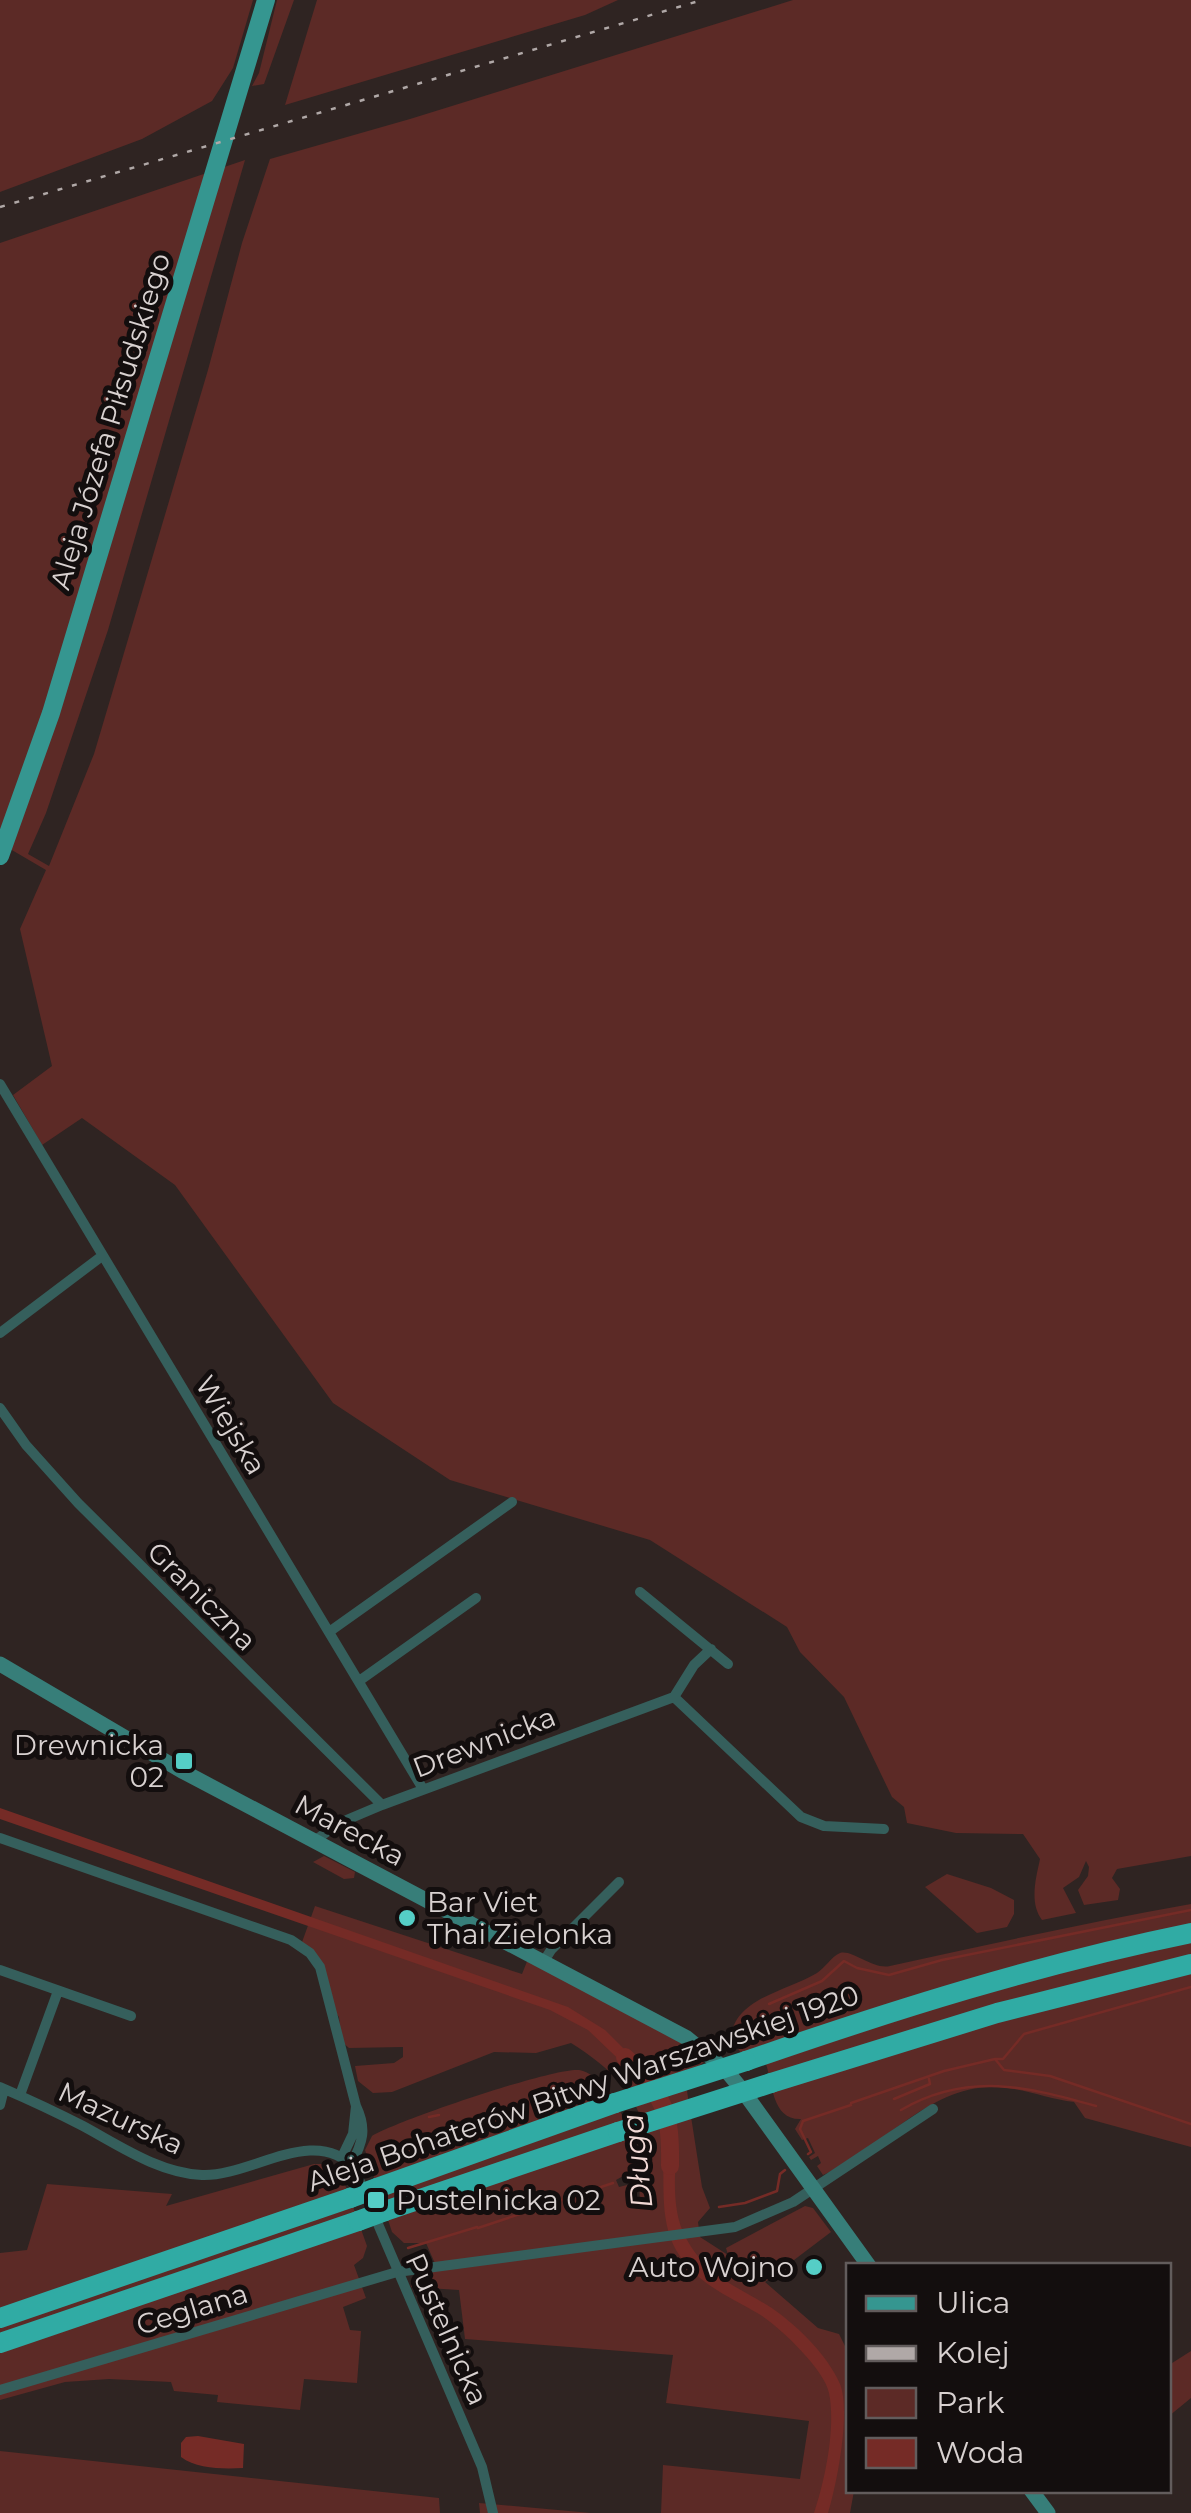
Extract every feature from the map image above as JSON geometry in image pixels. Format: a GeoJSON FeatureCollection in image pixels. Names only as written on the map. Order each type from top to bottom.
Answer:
{"type":"FeatureCollection","features":[{"type":"Feature","properties":{"kind":"highway","name":"Aleja Bohaterów Bitwy Warszawskiej 1920"},"geometry":{"type":"LineString","coordinates":[[0,2318],[615,2102],[905,2006],[1021,1972],[1191,1933]]}},
{"type":"Feature","properties":{"kind":"highway","name":"Aleja Bohaterów Bitwy Warszawskiej 1920"},"geometry":{"type":"LineString","coordinates":[[0,2343],[618,2132],[997,2013],[1191,1964]]}},
{"type":"Feature","properties":{"kind":"main road","name":"Aleja Józefa Piłsudskiego"},"geometry":{"type":"LineString","coordinates":[[0,856],[47,726],[266,0]]}},
{"type":"Feature","properties":{"kind":"street","name":"Wiejska"},"geometry":{"type":"LineString","coordinates":[[0,1084],[423,1789]]}},
{"type":"Feature","properties":{"kind":"street"},"geometry":{"type":"LineString","coordinates":[[0,1333],[102,1256]]}},
{"type":"Feature","properties":{"kind":"street","name":"Graniczna"},"geometry":{"type":"LineString","coordinates":[[1,1415],[78,1504],[382,1805]]}},
{"type":"Feature","properties":{"kind":"street"},"geometry":{"type":"LineString","coordinates":[[330,1632],[512,1502]]}},
{"type":"Feature","properties":{"kind":"street"},"geometry":{"type":"LineString","coordinates":[[640,1592],[728,1664]]}},
{"type":"Feature","properties":{"kind":"street"},"geometry":{"type":"LineString","coordinates":[[359,1681],[476,1598]]}},
{"type":"Feature","properties":{"kind":"street"},"geometry":{"type":"LineString","coordinates":[[710,1649],[694,1665],[674,1698],[801,1817],[824,1826],[884,1829]]}},
{"type":"Feature","properties":{"kind":"street","name":"Marecka"},"geometry":{"type":"LineString","coordinates":[[0,1664],[182,1771],[668,2026],[711,2056],[743,2091],[867,2263]]}},
{"type":"Feature","properties":{"kind":"street","name":"Drewnicka"},"geometry":{"type":"LineString","coordinates":[[316,1840],[337,1824],[382,1805],[674,1698]]}},
{"type":"Feature","properties":{"kind":"street"},"geometry":{"type":"LineString","coordinates":[[0,1838],[300,1945],[320,1967],[356,2106],[346,2161]]}},
{"type":"Feature","properties":{"kind":"street"},"geometry":{"type":"LineString","coordinates":[[544,1961],[619,1882]]}},
{"type":"Feature","properties":{"kind":"street"},"geometry":{"type":"LineString","coordinates":[[0,1970],[131,2016]]}},
{"type":"Feature","properties":{"kind":"street"},"geometry":{"type":"LineString","coordinates":[[20,2095],[58,1991]]}},
{"type":"Feature","properties":{"kind":"street"},"geometry":{"type":"LineString","coordinates":[[0,2105],[2,2088]]}},
{"type":"Feature","properties":{"kind":"street","name":"Mazurska"},"geometry":{"type":"LineString","coordinates":[[2,2088],[160,2166],[187,2174],[223,2174],[311,2150],[325,2151],[346,2161]]}},
{"type":"Feature","properties":{"kind":"street","name":"Ceglana"},"geometry":{"type":"LineString","coordinates":[[0,2390],[398,2272],[735,2227],[768,2215],[814,2189],[933,2110]]}},
{"type":"Feature","properties":{"kind":"street","name":"Pustelnicka"},"geometry":{"type":"LineString","coordinates":[[346,2161],[482,2467],[493,2513]]}},
{"type":"Feature","properties":{"kind":"green space"},"geometry":{"type":"Polygon","coordinates":[[[0,0],[253,0],[233,68],[212,101],[142,139],[0,192],[0,0]]]}},
{"type":"Feature","properties":{"kind":"green space"},"geometry":{"type":"Polygon","coordinates":[[[277,0],[294,0],[264,84],[252,86],[259,73],[277,0]]]}},
{"type":"Feature","properties":{"kind":"green space"},"geometry":{"type":"Polygon","coordinates":[[[317,0],[618,0],[585,15],[285,105],[317,0]]]}},
{"type":"Feature","properties":{"kind":"green space"},"geometry":{"type":"Polygon","coordinates":[[[793,0],[1191,0],[1191,1856],[1117,1869],[1112,1878],[1120,1889],[1118,1900],[1084,1905],[1078,1890],[1088,1876],[1086,1861],[1079,1877],[1063,1888],[1076,1913],[1042,1920],[1035,1898],[1040,1859],[1023,1834],[956,1833],[907,1823],[904,1807],[892,1797],[844,1697],[800,1652],[787,1627],[650,1540],[450,1480],[333,1403],[175,1185],[82,1118],[42,1145],[13,1095],[52,1066],[20,929],[46,870],[5,846],[0,848],[0,243],[245,160],[108,630],[46,813],[28,854],[49,866],[94,754],[242,243],[270,159],[793,0]]]}},
{"type":"Feature","properties":{"kind":"green space"},"geometry":{"type":"Polygon","coordinates":[[[324,1856],[355,1872],[354,1878],[344,1879],[313,1862],[324,1856]]]}},
{"type":"Feature","properties":{"kind":"green space"},"geometry":{"type":"Polygon","coordinates":[[[947,1874],[1014,1900],[1014,1914],[1007,1927],[977,1933],[925,1887],[947,1874]]]}},
{"type":"Feature","properties":{"kind":"green space"},"geometry":{"type":"Polygon","coordinates":[[[1191,1904],[1191,2147],[1085,2118],[1074,2102],[997,2087],[972,2089],[927,2107],[823,2175],[817,2166],[821,2163],[818,2156],[811,2160],[809,2157],[815,2153],[808,2138],[802,2140],[795,2129],[801,2119],[791,2118],[779,2108],[766,2064],[752,2068],[731,2039],[734,2025],[751,2005],[817,1973],[840,1953],[890,1966],[1191,1904]]]}},
{"type":"Feature","properties":{"kind":"green space"},"geometry":{"type":"Polygon","coordinates":[[[315,1906],[522,1974],[530,1954],[711,2056],[685,2078],[702,2187],[710,2208],[698,2222],[700,2237],[728,2255],[726,2248],[805,2206],[813,2208],[831,2232],[765,2282],[818,2328],[839,2334],[846,2348],[846,2493],[854,2493],[850,2513],[661,2513],[663,2465],[800,2479],[809,2421],[666,2403],[673,2355],[465,2339],[459,2290],[411,2287],[411,2279],[437,2268],[426,2243],[404,2243],[392,2232],[365,2150],[372,2136],[475,2096],[579,2070],[599,2081],[630,2134],[634,2161],[629,2171],[616,2180],[619,2187],[627,2185],[636,2209],[641,2205],[645,2158],[642,2121],[615,2077],[571,2043],[536,2053],[494,2052],[392,2092],[373,2093],[358,2081],[355,2066],[394,2063],[403,2057],[403,2047],[349,2048],[341,2041],[339,2017],[330,2006],[320,1967],[301,1945],[315,1906]]]}},
{"type":"Feature","properties":{"kind":"green space"},"geometry":{"type":"Polygon","coordinates":[[[325,2164],[342,2176],[367,2246],[363,2258],[354,2265],[366,2298],[343,2307],[350,2330],[361,2331],[357,2383],[304,2379],[300,2410],[217,2402],[218,2395],[174,2391],[171,2382],[109,2379],[65,2382],[0,2400],[0,2253],[27,2250],[47,2184],[172,2194],[166,2206],[325,2164]]]}},
{"type":"Feature","properties":{"kind":"green space"},"geometry":{"type":"Polygon","coordinates":[[[1191,2351],[1191,2398],[1171,2414],[1171,2364],[1191,2351]]]}},
{"type":"Feature","properties":{"kind":"green space"},"geometry":{"type":"Polygon","coordinates":[[[0,2451],[439,2498],[440,2513],[0,2513],[0,2451]]]}},
{"type":"Feature","properties":{"kind":"green space"},"geometry":{"type":"Polygon","coordinates":[[[479,2503],[591,2513],[480,2513],[479,2503]]]}},
{"type":"Feature","properties":{"kind":"water"},"geometry":{"type":"Polygon","coordinates":[[[0,1808],[568,2007],[605,2030],[644,2069],[633,2073],[588,2030],[550,2010],[0,1819],[0,1808]]]}},
{"type":"Feature","properties":{"kind":"water"},"geometry":{"type":"Polygon","coordinates":[[[676,2140],[678,2215],[694,2250],[722,2278],[799,2330],[819,2351],[840,2384],[843,2429],[828,2513],[814,2513],[830,2438],[831,2407],[826,2383],[778,2328],[702,2280],[676,2250],[665,2212],[662,2145],[676,2140]]]}},
{"type":"Feature","properties":{"kind":"water"},"geometry":{"type":"Polygon","coordinates":[[[186,2437],[244,2444],[243,2468],[202,2466],[181,2457],[181,2443],[186,2437]]]}},
{"type":"Feature","properties":{"kind":"waterway"},"geometry":{"type":"LineString","coordinates":[[769,2004],[822,1981],[844,1961],[889,1975],[942,1960],[1191,1910]]}},
{"type":"Feature","properties":{"kind":"waterway"},"geometry":{"type":"LineString","coordinates":[[995,2059],[1003,2059],[1024,2034],[1191,1987]]}},
{"type":"Feature","properties":{"kind":"waterway","name":"Długa"},"geometry":{"type":"LineString","coordinates":[[625,2057],[649,2083],[662,2106],[669,2131],[670,2166]]}},
{"type":"Feature","properties":{"kind":"waterway"},"geometry":{"type":"LineString","coordinates":[[851,2103],[944,2071],[995,2059],[1004,2070],[1050,2076],[1191,2124]]}},
{"type":"Feature","properties":{"kind":"waterway"},"geometry":{"type":"LineString","coordinates":[[894,2099],[930,2084],[929,2079]]}},
{"type":"Feature","properties":{"kind":"waterway"},"geometry":{"type":"LineString","coordinates":[[901,2110],[950,2090],[998,2086],[1096,2106]]}},
{"type":"Feature","properties":{"kind":"waterway"},"geometry":{"type":"LineString","coordinates":[[808,2154],[811,2152],[800,2129],[803,2121],[851,2105]]}},
{"type":"Feature","properties":{"kind":"waterway"},"geometry":{"type":"LineString","coordinates":[[429,2117],[439,2115]]}},
{"type":"Feature","properties":{"kind":"waterway"},"geometry":{"type":"LineString","coordinates":[[719,2207],[745,2203],[777,2191],[780,2174],[785,2170]]}},
{"type":"Feature","properties":{"kind":"waterway"},"geometry":{"type":"LineString","coordinates":[[478,2228],[613,2183]]}},
{"type":"Feature","properties":{"kind":"waterway"},"geometry":{"type":"LineString","coordinates":[[408,2248],[477,2227]]}},
{"type":"Feature","properties":{"kind":"railway"},"geometry":{"type":"LineString","coordinates":[[0,207],[702,0]]}},
{"type":"Feature","properties":{"kind":"place","name":"Drewnicka 02"},"geometry":{"type":"Point","coordinates":[184,1761]}},
{"type":"Feature","properties":{"kind":"place","name":"Bar Viet Thai Zielonka"},"geometry":{"type":"Point","coordinates":[407,1918]}},
{"type":"Feature","properties":{"kind":"place","name":"Pustelnicka 02"},"geometry":{"type":"Point","coordinates":[376,2200]}},
{"type":"Feature","properties":{"kind":"place","name":"Auto Wojno"},"geometry":{"type":"Point","coordinates":[814,2267]}}]}
